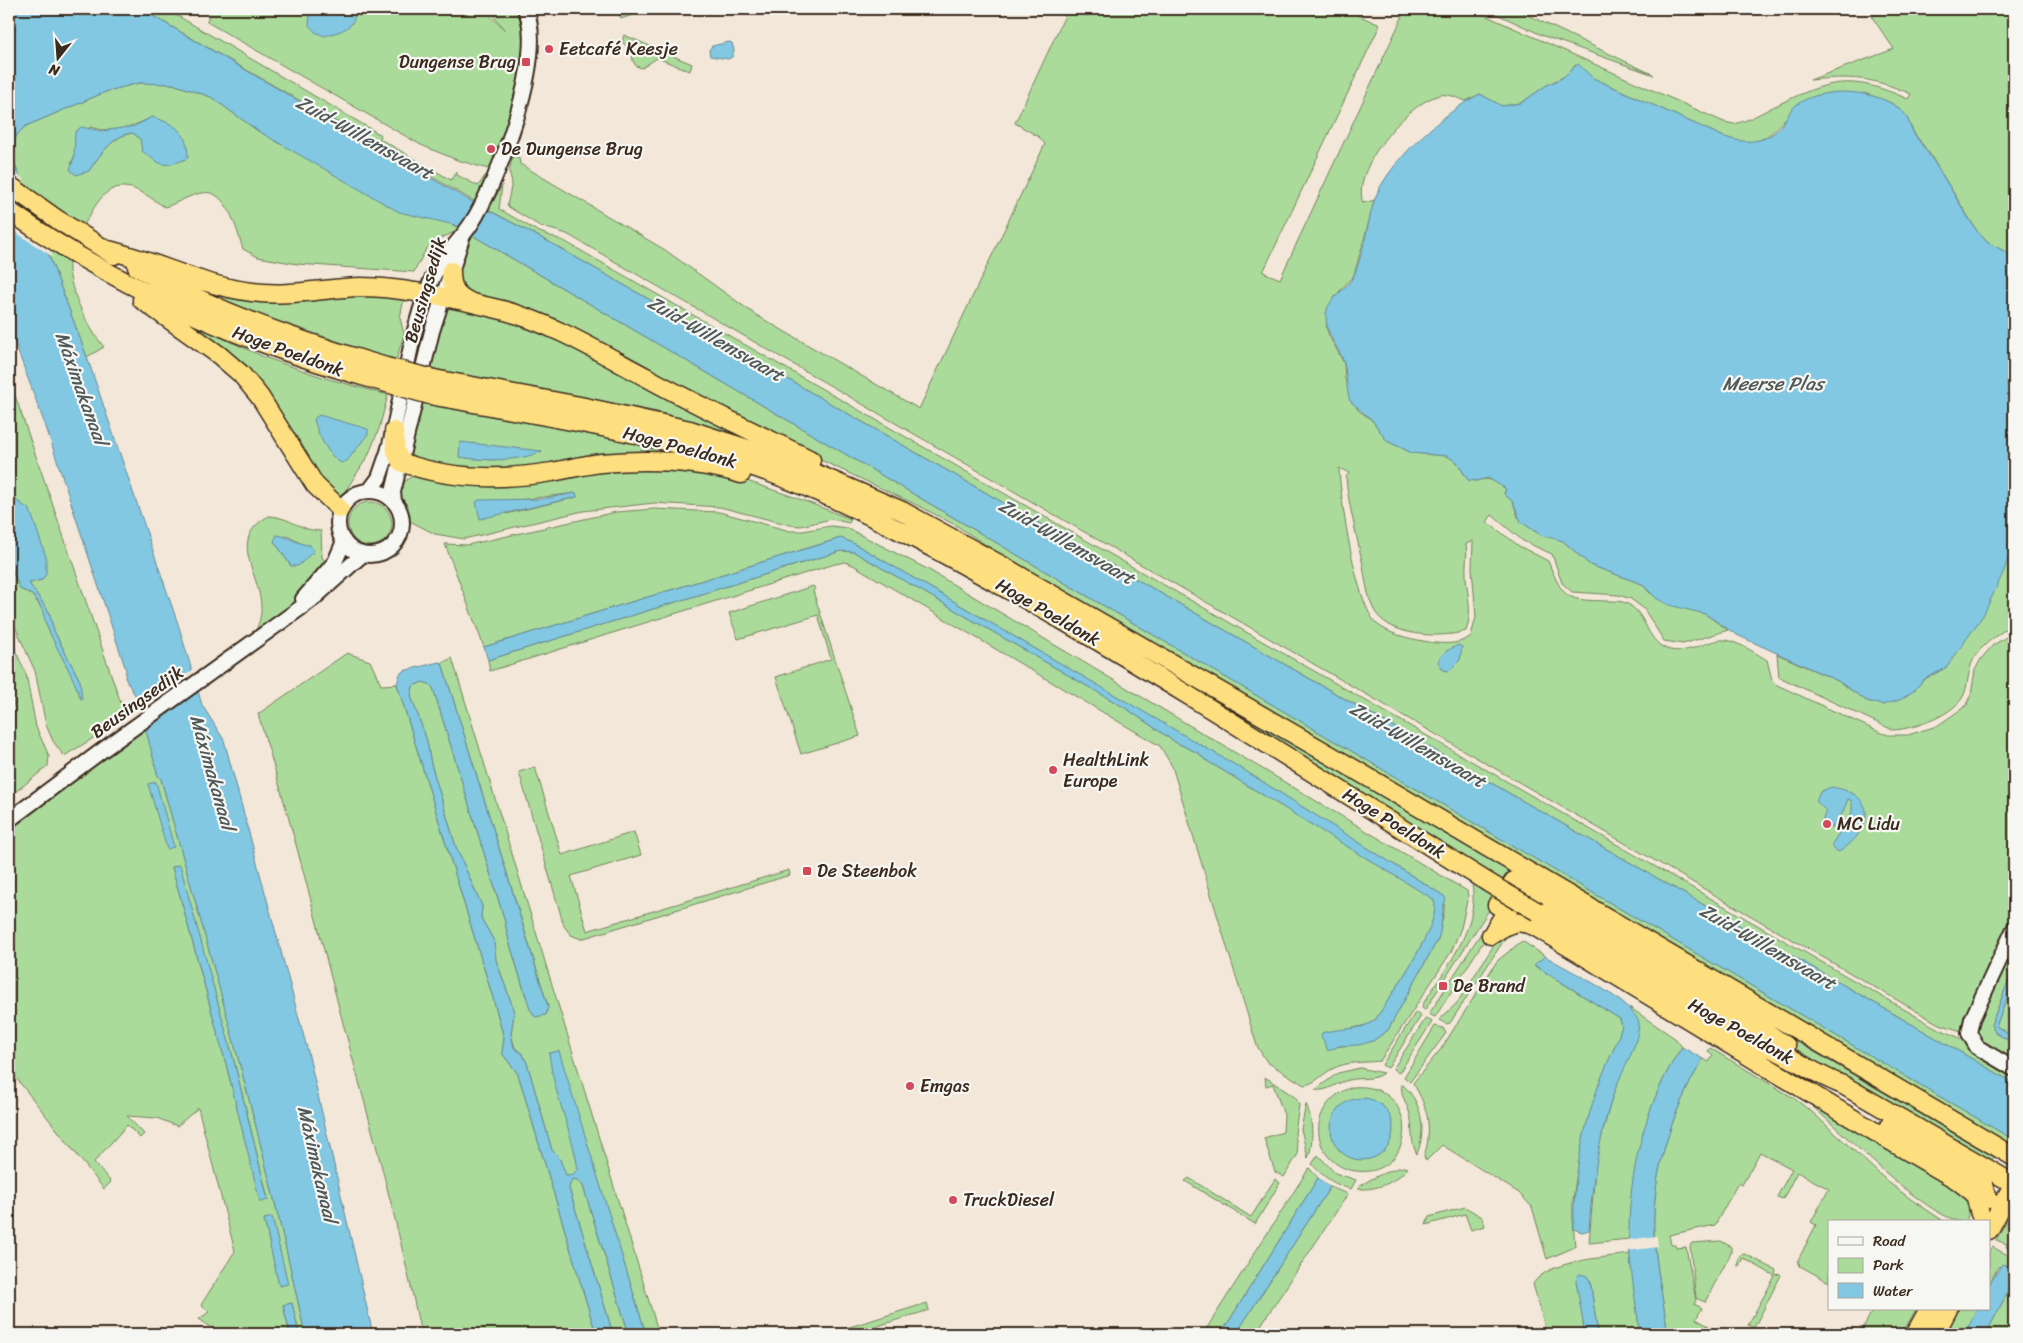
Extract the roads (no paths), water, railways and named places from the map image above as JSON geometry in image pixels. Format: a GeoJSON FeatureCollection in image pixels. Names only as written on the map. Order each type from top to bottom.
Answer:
{"type":"FeatureCollection","features":[{"type":"Feature","properties":{"kind":"highway","name":"Hoge Poeldonk"},"geometry":{"type":"LineString","coordinates":[[9,185],[104,249],[225,311],[385,375]]}},
{"type":"Feature","properties":{"kind":"highway","name":"Hoge Poeldonk"},"geometry":{"type":"LineString","coordinates":[[9,211],[71,253],[119,280],[186,312],[258,342],[328,367],[385,375],[652,437],[729,459],[823,494],[868,514],[938,549],[1083,632],[1271,745],[1497,888],[1758,1043],[1772,1047],[1826,1079],[1843,1085],[2011,1182]]}},
{"type":"Feature","properties":{"kind":"highway"},"geometry":{"type":"LineString","coordinates":[[104,249],[128,254],[192,279],[250,292],[293,295],[363,287],[434,296],[476,304],[533,320],[582,342],[678,394],[841,474],[856,490]]}},
{"type":"Feature","properties":{"kind":"highway"},"geometry":{"type":"LineString","coordinates":[[451,271],[451,284],[456,294],[476,304]]}},
{"type":"Feature","properties":{"kind":"highway"},"geometry":{"type":"LineString","coordinates":[[119,280],[150,307],[196,338],[241,374],[265,404],[315,485],[340,509]]}},
{"type":"Feature","properties":{"kind":"highway","name":"Hoge Poeldonk"},"geometry":{"type":"LineString","coordinates":[[432,387],[599,410],[690,430],[796,465],[902,511],[1008,569],[2014,1157]]}},
{"type":"Feature","properties":{"kind":"highway"},"geometry":{"type":"LineString","coordinates":[[394,431],[396,452],[401,462],[418,468],[486,478],[540,474],[599,463],[647,461],[686,463],[729,470],[796,491],[823,494]]}},
{"type":"Feature","properties":{"kind":"highway"},"geometry":{"type":"LineString","coordinates":[[1486,933],[1514,881],[1524,879],[1548,884]]}},
{"type":"Feature","properties":{"kind":"highway"},"geometry":{"type":"LineString","coordinates":[[1486,933],[1516,897],[1520,894],[1533,894],[1763,1030],[1843,1085]]}},
{"type":"Feature","properties":{"kind":"highway"},"geometry":{"type":"LineString","coordinates":[[1486,933],[1515,922],[1534,926],[1762,1063],[1835,1110],[1964,1185],[1975,1194],[1981,1212]]}},
{"type":"Feature","properties":{"kind":"highway"},"geometry":{"type":"LineString","coordinates":[[1758,1043],[1820,1086],[1972,1174],[1982,1184],[1981,1212]]}},
{"type":"Feature","properties":{"kind":"highway"},"geometry":{"type":"LineString","coordinates":[[1990,1228],[2011,1182],[2014,1165]]}},
{"type":"Feature","properties":{"kind":"highway"},"geometry":{"type":"LineString","coordinates":[[1981,1212],[2011,1182]]}},
{"type":"Feature","properties":{"kind":"highway"},"geometry":{"type":"LineString","coordinates":[[1916,1334],[1928,1310]]}},
{"type":"Feature","properties":{"kind":"highway"},"geometry":{"type":"LineString","coordinates":[[1935,1334],[1947,1310]]}},
{"type":"Feature","properties":{"kind":"street"},"geometry":{"type":"LineString","coordinates":[[462,235],[481,205],[506,149],[530,60],[532,31],[526,9]]}},
{"type":"Feature","properties":{"kind":"street","name":"Beusingsedijk"},"geometry":{"type":"LineString","coordinates":[[370,490],[380,478],[434,296],[451,271],[462,235]]}},
{"type":"Feature","properties":{"kind":"street","name":"Beusingsedijk"},"geometry":{"type":"LineString","coordinates":[[394,501],[393,492],[401,462],[439,265],[462,235]]}},
{"type":"Feature","properties":{"kind":"street"},"geometry":{"type":"LineString","coordinates":[[370,490],[387,495],[394,501],[402,520],[399,537],[390,548],[383,552],[363,554],[350,548],[344,542],[338,526],[340,509],[352,495],[370,490]]}},
{"type":"Feature","properties":{"kind":"street","name":"Beusingsedijk"},"geometry":{"type":"LineString","coordinates":[[288,616],[334,562],[344,542]]}},
{"type":"Feature","properties":{"kind":"street","name":"Beusingsedijk"},"geometry":{"type":"LineString","coordinates":[[9,820],[104,749],[314,599],[363,554]]}},
{"type":"Feature","properties":{"kind":"street"},"geometry":{"type":"LineString","coordinates":[[2014,929],[1972,1019],[1969,1034],[1977,1047],[2014,1069]]}},
{"type":"Feature","properties":{"kind":"water"},"geometry":{"type":"Polygon","coordinates":[[[9,9],[141,9],[467,199],[549,242],[2014,1083],[2014,1140],[455,225],[399,212],[258,131],[211,97],[173,84],[139,83],[108,91],[26,126],[14,140],[12,157],[87,357],[179,627],[202,705],[224,740],[308,1052],[373,1334],[305,1334],[273,1194],[238,1056],[138,700],[125,678],[126,670],[47,430],[9,327],[9,9]]]}},
{"type":"Feature","properties":{"kind":"water"},"geometry":{"type":"Polygon","coordinates":[[[317,9],[348,9],[355,15],[354,20],[348,27],[339,32],[325,36],[315,32],[309,25],[310,13],[317,9]]]}},
{"type":"Feature","properties":{"kind":"water"},"geometry":{"type":"Polygon","coordinates":[[[732,43],[734,50],[732,57],[728,59],[710,56],[709,50],[712,46],[732,43]]]}},
{"type":"Feature","properties":{"kind":"water","name":"Meerse Plas"},"geometry":{"type":"Polygon","coordinates":[[[1578,64],[1593,78],[1722,136],[1747,141],[1763,139],[1770,135],[1777,130],[1796,105],[1821,94],[1851,92],[1880,98],[1893,104],[1905,114],[1913,132],[1977,231],[1987,242],[2006,252],[2014,260],[2014,542],[2003,573],[1984,614],[1947,667],[1923,680],[1915,690],[1900,700],[1882,705],[1867,701],[1838,681],[1737,635],[1705,614],[1669,605],[1656,598],[1642,584],[1590,565],[1563,541],[1541,535],[1521,522],[1513,502],[1504,494],[1506,489],[1488,478],[1476,481],[1468,480],[1457,462],[1447,456],[1412,453],[1387,441],[1372,420],[1350,401],[1344,363],[1330,334],[1326,314],[1330,302],[1354,275],[1363,248],[1374,201],[1391,171],[1418,140],[1466,102],[1480,94],[1502,106],[1521,103],[1547,85],[1562,78],[1578,64]]]}},
{"type":"Feature","properties":{"kind":"water"},"geometry":{"type":"Polygon","coordinates":[[[152,117],[179,130],[186,141],[188,158],[174,163],[159,163],[142,151],[140,139],[133,133],[126,134],[113,142],[89,171],[76,175],[70,170],[74,157],[75,132],[81,127],[102,131],[135,126],[152,117]]]}},
{"type":"Feature","properties":{"kind":"water"},"geometry":{"type":"Polygon","coordinates":[[[319,415],[368,429],[368,434],[347,461],[341,463],[336,460],[324,444],[314,419],[319,415]]]}},
{"type":"Feature","properties":{"kind":"water"},"geometry":{"type":"Polygon","coordinates":[[[460,442],[542,451],[533,455],[512,459],[490,460],[459,457],[460,442]]]}},
{"type":"Feature","properties":{"kind":"water"},"geometry":{"type":"Polygon","coordinates":[[[576,493],[577,497],[480,519],[476,502],[479,500],[541,499],[576,493]]]}},
{"type":"Feature","properties":{"kind":"water"},"geometry":{"type":"Polygon","coordinates":[[[9,495],[30,510],[46,557],[46,574],[42,580],[29,583],[49,612],[54,631],[80,681],[82,699],[49,631],[38,602],[27,592],[20,589],[9,562],[9,495]]]}},
{"type":"Feature","properties":{"kind":"water"},"geometry":{"type":"Polygon","coordinates":[[[277,535],[301,544],[310,545],[314,551],[298,566],[291,566],[274,541],[277,535]]]}},
{"type":"Feature","properties":{"kind":"water"},"geometry":{"type":"Polygon","coordinates":[[[841,538],[855,544],[1244,770],[1444,896],[1446,899],[1438,939],[1388,1030],[1373,1041],[1359,1045],[1339,1046],[1328,1051],[1321,1036],[1322,1033],[1329,1031],[1364,1026],[1376,1019],[1403,978],[1424,940],[1435,909],[1433,899],[1204,759],[1200,754],[1175,742],[1127,709],[854,552],[841,551],[488,660],[484,647],[841,538]]]}},
{"type":"Feature","properties":{"kind":"water"},"geometry":{"type":"Polygon","coordinates":[[[1458,645],[1462,647],[1460,660],[1449,671],[1443,670],[1438,662],[1441,656],[1458,645]]]}},
{"type":"Feature","properties":{"kind":"water"},"geometry":{"type":"Polygon","coordinates":[[[439,662],[442,663],[548,1007],[546,1015],[535,1017],[530,1009],[433,688],[423,682],[413,686],[411,696],[427,741],[431,764],[456,847],[482,906],[481,918],[494,941],[496,960],[514,1013],[511,1034],[514,1048],[522,1053],[527,1063],[552,1150],[559,1157],[566,1175],[572,1175],[578,1169],[572,1140],[554,1083],[549,1053],[559,1051],[646,1334],[629,1334],[583,1186],[578,1180],[572,1179],[569,1188],[613,1334],[596,1334],[518,1074],[502,1053],[504,1038],[493,998],[397,684],[403,671],[439,662]]]}},
{"type":"Feature","properties":{"kind":"water"},"geometry":{"type":"Polygon","coordinates":[[[156,782],[174,847],[167,849],[148,784],[156,782]]]}},
{"type":"Feature","properties":{"kind":"water"},"geometry":{"type":"Polygon","coordinates":[[[1831,787],[1847,791],[1858,797],[1864,805],[1866,814],[1859,834],[1839,852],[1832,848],[1832,844],[1852,812],[1852,801],[1848,799],[1842,814],[1832,828],[1826,826],[1823,819],[1826,811],[1816,801],[1820,792],[1831,787]]]}},
{"type":"Feature","properties":{"kind":"water"},"geometry":{"type":"Polygon","coordinates":[[[180,865],[234,1061],[268,1200],[260,1202],[226,1064],[172,867],[180,865]]]}},
{"type":"Feature","properties":{"kind":"water"},"geometry":{"type":"Polygon","coordinates":[[[1545,956],[1611,994],[1633,1013],[1639,1022],[1635,1042],[1615,1089],[1607,1114],[1596,1163],[1589,1230],[1582,1232],[1574,1229],[1575,1190],[1580,1151],[1602,1076],[1622,1026],[1620,1019],[1534,965],[1545,956]]]}},
{"type":"Feature","properties":{"kind":"water"},"geometry":{"type":"Polygon","coordinates":[[[2014,967],[2014,980],[1996,1026],[2014,1038],[2014,1044],[1996,1033],[1991,1025],[2014,967]]]}},
{"type":"Feature","properties":{"kind":"water"},"geometry":{"type":"Polygon","coordinates":[[[1682,1047],[1703,1059],[1691,1080],[1671,1126],[1658,1174],[1654,1223],[1655,1248],[1668,1334],[1640,1334],[1629,1239],[1632,1189],[1641,1139],[1649,1115],[1669,1068],[1682,1047]]]}},
{"type":"Feature","properties":{"kind":"water"},"geometry":{"type":"Polygon","coordinates":[[[1362,1098],[1374,1101],[1384,1107],[1390,1117],[1393,1129],[1390,1141],[1384,1151],[1374,1157],[1362,1160],[1350,1157],[1340,1151],[1334,1141],[1331,1129],[1334,1117],[1340,1107],[1350,1101],[1362,1098]]]}},
{"type":"Feature","properties":{"kind":"water"},"geometry":{"type":"Polygon","coordinates":[[[1318,1178],[1330,1187],[1236,1334],[1221,1334],[1318,1178]]]}},
{"type":"Feature","properties":{"kind":"water"},"geometry":{"type":"Polygon","coordinates":[[[272,1217],[288,1284],[279,1286],[264,1219],[272,1217]]]}},
{"type":"Feature","properties":{"kind":"water"},"geometry":{"type":"Polygon","coordinates":[[[2002,1264],[2014,1268],[2014,1284],[2012,1284],[1986,1334],[1965,1334],[1977,1310],[1990,1310],[1990,1283],[2002,1264]]]}},
{"type":"Feature","properties":{"kind":"water"},"geometry":{"type":"Polygon","coordinates":[[[1581,1274],[1587,1276],[1590,1281],[1598,1334],[1585,1334],[1576,1281],[1577,1276],[1581,1274]]]}},
{"type":"Feature","properties":{"kind":"water"},"geometry":{"type":"Polygon","coordinates":[[[292,1303],[299,1334],[290,1334],[283,1305],[292,1303]]]}},
{"type":"Feature","properties":{"kind":"place","name":"Eetcafé Keesje"},"geometry":{"type":"Point","coordinates":[549,49]}},
{"type":"Feature","properties":{"kind":"place","name":"Dungense Brug"},"geometry":{"type":"Point","coordinates":[526,62]}},
{"type":"Feature","properties":{"kind":"place","name":"De Dungense Brug"},"geometry":{"type":"Point","coordinates":[491,149]}},
{"type":"Feature","properties":{"kind":"place","name":"HealthLink Europe"},"geometry":{"type":"Point","coordinates":[1053,770]}},
{"type":"Feature","properties":{"kind":"place","name":"MC Lidu"},"geometry":{"type":"Point","coordinates":[1827,824]}},
{"type":"Feature","properties":{"kind":"place","name":"De Steenbok"},"geometry":{"type":"Point","coordinates":[807,871]}},
{"type":"Feature","properties":{"kind":"place","name":"De Brand"},"geometry":{"type":"Point","coordinates":[1443,986]}},
{"type":"Feature","properties":{"kind":"place","name":"Emgas"},"geometry":{"type":"Point","coordinates":[910,1086]}},
{"type":"Feature","properties":{"kind":"place","name":"TruckDiesel"},"geometry":{"type":"Point","coordinates":[953,1200]}},
{"type":"Feature","properties":{"kind":"water label","name":"Zuid-Willemsvaart"},"geometry":{"type":"Point","coordinates":[365,137]}},
{"type":"Feature","properties":{"kind":"water label","name":"Zuid-Willemsvaart"},"geometry":{"type":"Point","coordinates":[716,338]}},
{"type":"Feature","properties":{"kind":"water label","name":"Máximakanaal"},"geometry":{"type":"Point","coordinates":[82,388]}},
{"type":"Feature","properties":{"kind":"water label","name":"Zuid-Willemsvaart"},"geometry":{"type":"Point","coordinates":[1067,541]}},
{"type":"Feature","properties":{"kind":"water label","name":"Zuid-Willemsvaart"},"geometry":{"type":"Point","coordinates":[1418,744]}},
{"type":"Feature","properties":{"kind":"water label","name":"Máximakanaal"},"geometry":{"type":"Point","coordinates":[213,772]}},
{"type":"Feature","properties":{"kind":"water label","name":"Zuid-Willemsvaart"},"geometry":{"type":"Point","coordinates":[1768,946]}},
{"type":"Feature","properties":{"kind":"water label","name":"Máximakanaal"},"geometry":{"type":"Point","coordinates":[318,1164]}}]}
